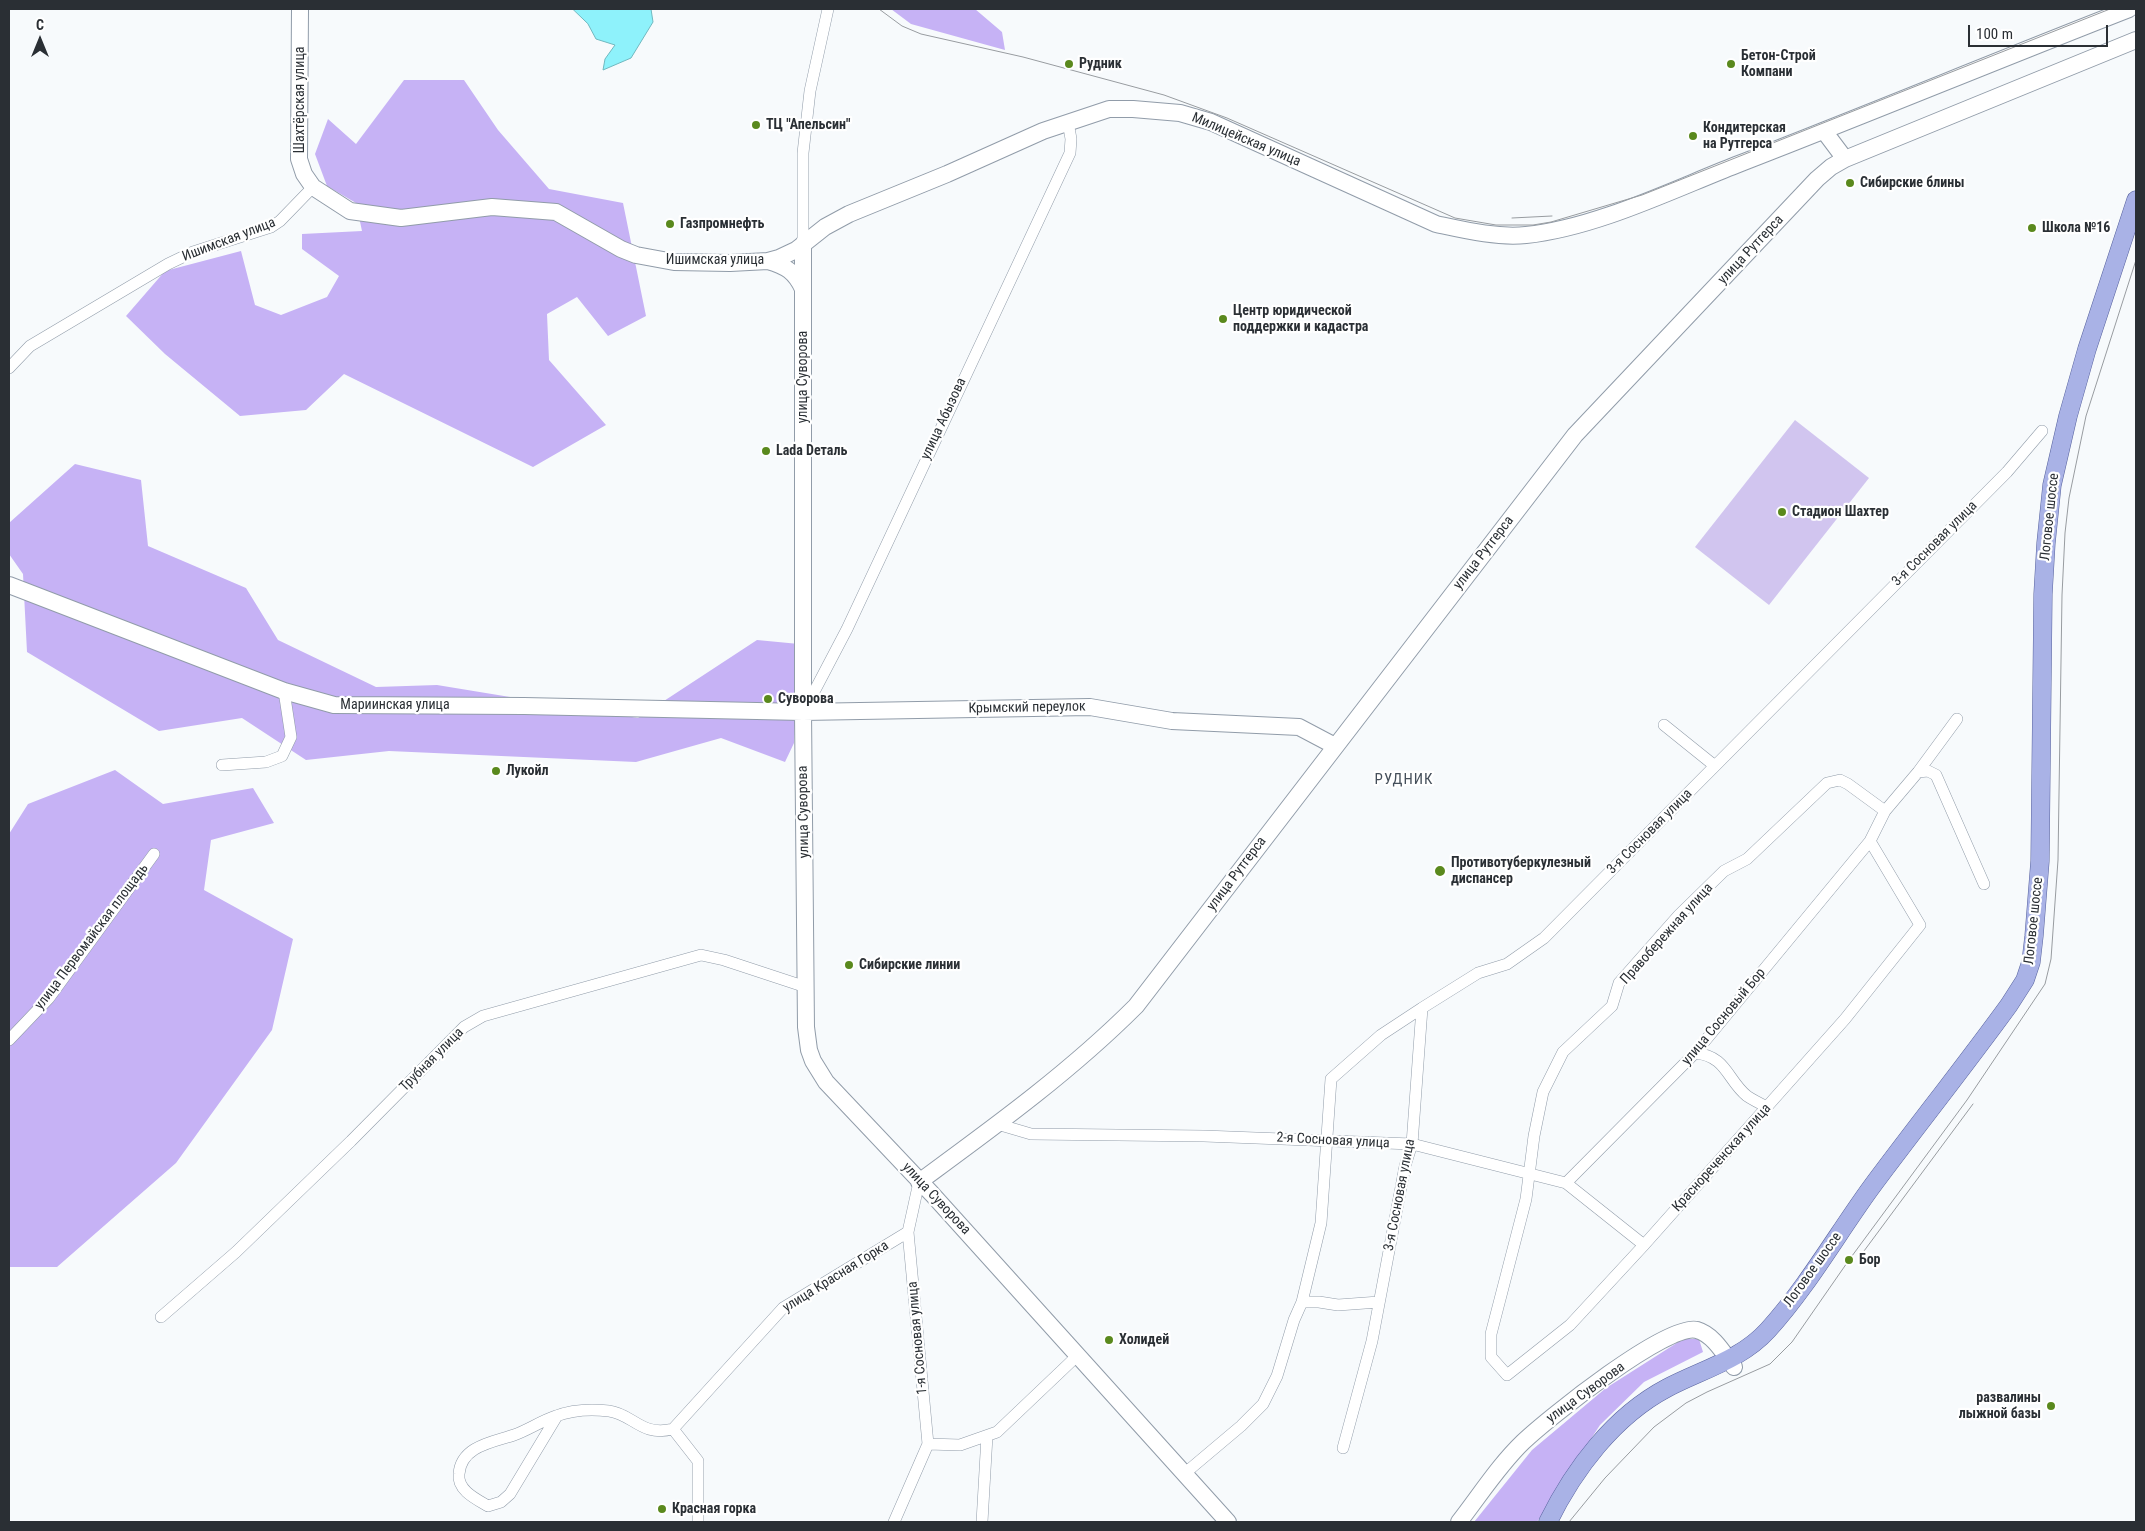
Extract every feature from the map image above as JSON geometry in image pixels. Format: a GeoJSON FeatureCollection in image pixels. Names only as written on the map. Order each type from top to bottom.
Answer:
{"type":"FeatureCollection","features":[{"type":"Feature","properties":{"kind":"main road","name":"Шахтёрская улица"},"geometry":{"type":"LineString","coordinates":[[300,9],[299,160],[304,174],[312,187]]}},
{"type":"Feature","properties":{"kind":"main road"},"geometry":{"type":"LineString","coordinates":[[1845,159],[1824,131],[2130,9]]}},
{"type":"Feature","properties":{"kind":"main road","name":"улица Рутгерса"},"geometry":{"type":"LineString","coordinates":[[919,1182],[998,1124],[1081,1058],[1136,1006],[1575,435],[1831,167],[1845,159],[2136,40]]}},
{"type":"Feature","properties":{"kind":"main road","name":"Милицейская улица"},"geometry":{"type":"LineString","coordinates":[[803,244],[825,227],[849,214],[1068,122],[1109,109],[1180,113],[1211,122],[1436,224],[1468,230],[1525,235],[1575,226],[1824,131]]}},
{"type":"Feature","properties":{"kind":"main road","name":"Ишимская улица"},"geometry":{"type":"LineString","coordinates":[[312,187],[350,211],[401,218],[492,207],[556,212],[620,249],[650,259],[674,262],[768,261],[788,254],[803,244]]}},
{"type":"Feature","properties":{"kind":"main road","name":"Логовое шоссе"},"geometry":{"type":"LineString","coordinates":[[1559,1522],[1566,1508],[1608,1448],[1637,1419],[1671,1396],[1731,1363],[1768,1331],[2026,980],[2031,962],[2040,861],[2043,594],[2052,485],[2065,426],[2087,349],[2136,200]]}},
{"type":"Feature","properties":{"kind":"main road","name":"Логовое шоссе"},"geometry":{"type":"LineString","coordinates":[[1548,1522],[1557,1504],[1577,1474],[1611,1431],[1649,1398],[1768,1346],[1778,1336],[1879,1195],[1972,1074],[2035,983],[2041,962],[2050,860],[2053,594],[2056,538],[2062,486],[2080,409],[2136,233]]}},
{"type":"Feature","properties":{"kind":"main road","name":"улица Суворова"},"geometry":{"type":"LineString","coordinates":[[803,244],[803,712],[807,1039],[819,1071],[838,1095],[938,1200],[1228,1522]]}},
{"type":"Feature","properties":{"kind":"main road"},"geometry":{"type":"LineString","coordinates":[[768,261],[790,269],[797,276],[803,290]]}},
{"type":"Feature","properties":{"kind":"main road","name":"Мариинская улица"},"geometry":{"type":"LineString","coordinates":[[9,585],[284,691],[334,705],[524,706],[803,712]]}},
{"type":"Feature","properties":{"kind":"main road","name":"Крымский переулок"},"geometry":{"type":"LineString","coordinates":[[803,712],[1090,707],[1172,722],[1299,727],[1335,746]]}},
{"type":"Feature","properties":{"kind":"main road","name":"улица Суворова"},"geometry":{"type":"LineString","coordinates":[[1459,1522],[1510,1457],[1541,1426],[1608,1375],[1665,1338],[1678,1332],[1696,1330],[1711,1338],[1731,1363]]}},
{"type":"Feature","properties":{"kind":"street","name":"улица Суворова"},"geometry":{"type":"LineString","coordinates":[[803,244],[802,153],[810,91],[828,9]]}},
{"type":"Feature","properties":{"kind":"street","name":"улица Абызова"},"geometry":{"type":"LineString","coordinates":[[803,712],[847,629],[1070,153],[1071,138],[1068,122]]}},
{"type":"Feature","properties":{"kind":"street","name":"Ишимская улица"},"geometry":{"type":"LineString","coordinates":[[9,368],[30,346],[168,264],[194,252],[271,227],[280,221],[312,187]]}},
{"type":"Feature","properties":{"kind":"street","name":"3-я Сосновая улица"},"geometry":{"type":"LineString","coordinates":[[1343,1448],[1372,1341],[1405,1166],[1412,1144],[1422,1008],[1478,972],[1507,964],[1544,938],[2007,472],[2042,432]]}},
{"type":"Feature","properties":{"kind":"street"},"geometry":{"type":"LineString","coordinates":[[222,765],[266,762],[282,756],[291,737],[284,691]]}},
{"type":"Feature","properties":{"kind":"street","name":"улица Сосновый Бор"},"geometry":{"type":"LineString","coordinates":[[1566,1183],[1695,1053],[1870,840],[1885,811],[1918,772],[1957,718]]}},
{"type":"Feature","properties":{"kind":"street"},"geometry":{"type":"LineString","coordinates":[[1664,725],[1715,766]]}},
{"type":"Feature","properties":{"kind":"street"},"geometry":{"type":"LineString","coordinates":[[1918,772],[1928,771],[1936,775],[1984,884]]}},
{"type":"Feature","properties":{"kind":"street","name":"Правобережная улица"},"geometry":{"type":"LineString","coordinates":[[1507,1375],[1491,1356],[1491,1334],[1526,1199],[1534,1136],[1543,1092],[1563,1052],[1612,1006],[1620,983],[1679,915],[1724,871],[1747,859],[1827,783],[1840,780],[1885,811]]}},
{"type":"Feature","properties":{"kind":"street","name":"Краснореченская улица"},"geometry":{"type":"LineString","coordinates":[[1507,1375],[1570,1325],[1644,1246],[1845,1020],[1920,925],[1870,840]]}},
{"type":"Feature","properties":{"kind":"street","name":"улица Первомайская площадь"},"geometry":{"type":"LineString","coordinates":[[9,1040],[49,998],[154,854]]}},
{"type":"Feature","properties":{"kind":"street","name":"Трубная улица"},"geometry":{"type":"LineString","coordinates":[[161,1317],[236,1252],[351,1141],[464,1027],[484,1016],[701,955],[724,960],[806,987]]}},
{"type":"Feature","properties":{"kind":"street"},"geometry":{"type":"LineString","coordinates":[[1184,1474],[1241,1426],[1263,1404],[1277,1376],[1294,1320],[1302,1302],[1321,1223],[1328,1139],[1328,1099],[1331,1079],[1381,1035],[1422,1008]]}},
{"type":"Feature","properties":{"kind":"street"},"geometry":{"type":"LineString","coordinates":[[1695,1053],[1708,1054],[1728,1071],[1746,1095],[1767,1107]]}},
{"type":"Feature","properties":{"kind":"street","name":"2-я Сосновая улица"},"geometry":{"type":"LineString","coordinates":[[998,1124],[1031,1134],[1328,1139],[1412,1144],[1566,1183],[1644,1246]]}},
{"type":"Feature","properties":{"kind":"street"},"geometry":{"type":"LineString","coordinates":[[908,1232],[919,1182]]}},
{"type":"Feature","properties":{"kind":"street","name":"улица Красная Горка"},"geometry":{"type":"LineString","coordinates":[[673,1429],[783,1308],[908,1232]]}},
{"type":"Feature","properties":{"kind":"street","name":"1-я Сосновая улица"},"geometry":{"type":"LineString","coordinates":[[908,1232],[928,1444]]}},
{"type":"Feature","properties":{"kind":"street"},"geometry":{"type":"LineString","coordinates":[[1302,1302],[1338,1305],[1380,1302]]}},
{"type":"Feature","properties":{"kind":"street"},"geometry":{"type":"LineString","coordinates":[[894,1522],[928,1444],[960,1445],[997,1432],[1078,1355]]}},
{"type":"Feature","properties":{"kind":"street"},"geometry":{"type":"LineString","coordinates":[[557,1416],[510,1494],[500,1502],[488,1506],[470,1495],[462,1486],[458,1475],[462,1460],[474,1449],[515,1435],[557,1416],[583,1411],[611,1412],[654,1431],[660,1432],[673,1429],[698,1461],[698,1522]]}},
{"type":"Feature","properties":{"kind":"street"},"geometry":{"type":"LineString","coordinates":[[982,1522],[987,1436]]}},
{"type":"Feature","properties":{"kind":"shaded area"},"geometry":{"type":"Polygon","coordinates":[[[891,9],[975,9],[1002,32],[1005,50],[911,24],[891,9]]]}},
{"type":"Feature","properties":{"kind":"shaded area"},"geometry":{"type":"Polygon","coordinates":[[[404,80],[464,80],[498,130],[549,189],[623,203],[646,316],[608,336],[577,297],[547,314],[549,360],[606,425],[533,467],[344,374],[306,410],[240,416],[165,354],[126,316],[165,271],[241,251],[255,305],[281,315],[327,297],[339,276],[302,249],[302,234],[362,231],[356,203],[327,186],[315,154],[328,119],[356,144],[404,80]]]}},
{"type":"Feature","properties":{"kind":"shaded area","name":"Стадион Шахтер"},"geometry":{"type":"Polygon","coordinates":[[[1795,420],[1869,478],[1769,605],[1695,547],[1795,420]]]}},
{"type":"Feature","properties":{"kind":"shaded area"},"geometry":{"type":"Polygon","coordinates":[[[75,464],[141,480],[148,546],[246,588],[278,640],[376,687],[437,685],[638,718],[757,640],[799,644],[794,743],[785,762],[721,738],[636,762],[389,751],[306,760],[242,718],[159,731],[27,652],[23,574],[9,554],[9,523],[75,464]]]}},
{"type":"Feature","properties":{"kind":"shaded area"},"geometry":{"type":"Polygon","coordinates":[[[115,770],[163,804],[253,788],[274,823],[211,840],[204,890],[293,939],[272,1030],[176,1163],[57,1267],[9,1267],[9,834],[28,804],[115,770]]]}},
{"type":"Feature","properties":{"kind":"shaded area"},"geometry":{"type":"Polygon","coordinates":[[[1683,1339],[1699,1339],[1703,1352],[1644,1382],[1600,1425],[1537,1522],[1474,1522],[1532,1450],[1606,1388],[1683,1339]]]}},
{"type":"Feature","properties":{"kind":"water"},"geometry":{"type":"Polygon","coordinates":[[[573,9],[651,9],[653,22],[631,58],[603,70],[605,59],[615,45],[596,39],[588,24],[573,9]]]}},
{"type":"Feature","properties":{"kind":"tram line"},"geometry":{"type":"LineString","coordinates":[[879,9],[902,26],[921,34],[1023,57],[1164,95],[1227,118],[1455,218],[1496,225],[1533,225],[1551,222],[1642,195],[2110,9]]}},
{"type":"Feature","properties":{"kind":"tram line"},"geometry":{"type":"LineString","coordinates":[[1512,218],[1552,216]]}},
{"type":"Feature","properties":{"kind":"tram line"},"geometry":{"type":"LineString","coordinates":[[1569,1522],[1605,1478],[1654,1427],[1686,1403],[1770,1364],[1792,1342],[1849,1260],[1967,1100],[2045,984],[2051,959],[2058,860],[2062,595],[2069,498],[2086,416],[2136,260]]}},
{"type":"Feature","properties":{"kind":"tram line"},"geometry":{"type":"LineString","coordinates":[[1864,1251],[1973,1104]]}},
{"type":"Feature","properties":{"kind":"place","name":"Рудник"},"geometry":{"type":"Point","coordinates":[1069,64]}},
{"type":"Feature","properties":{"kind":"place","name":"Бетон-Строй Компани"},"geometry":{"type":"Point","coordinates":[1731,64]}},
{"type":"Feature","properties":{"kind":"place","name":"ТЦ \"Апельсин\""},"geometry":{"type":"Point","coordinates":[756,125]}},
{"type":"Feature","properties":{"kind":"place","name":"Кондитерская на Рутгерса"},"geometry":{"type":"Point","coordinates":[1693,136]}},
{"type":"Feature","properties":{"kind":"place","name":"Сибирские блины"},"geometry":{"type":"Point","coordinates":[1850,183]}},
{"type":"Feature","properties":{"kind":"place","name":"Газпромнефть"},"geometry":{"type":"Point","coordinates":[670,224]}},
{"type":"Feature","properties":{"kind":"place","name":"Школа №16"},"geometry":{"type":"Point","coordinates":[2032,228]}},
{"type":"Feature","properties":{"kind":"place","name":"Центр юридической поддержки и кадастра"},"geometry":{"type":"Point","coordinates":[1223,319]}},
{"type":"Feature","properties":{"kind":"place","name":"Lada Dеталь"},"geometry":{"type":"Point","coordinates":[766,451]}},
{"type":"Feature","properties":{"kind":"place","name":"Стадион Шахтер"},"geometry":{"type":"Point","coordinates":[1782,512]}},
{"type":"Feature","properties":{"kind":"place","name":"Суворова"},"geometry":{"type":"Point","coordinates":[768,699]}},
{"type":"Feature","properties":{"kind":"place","name":"Лукойл"},"geometry":{"type":"Point","coordinates":[496,771]}},
{"type":"Feature","properties":{"kind":"place","name":"Противотуберкулезный диспансер"},"geometry":{"type":"Point","coordinates":[1440,871]}},
{"type":"Feature","properties":{"kind":"place","name":"Сибирские линии"},"geometry":{"type":"Point","coordinates":[849,965]}},
{"type":"Feature","properties":{"kind":"place","name":"Бор"},"geometry":{"type":"Point","coordinates":[1849,1260]}},
{"type":"Feature","properties":{"kind":"place","name":"Холидей"},"geometry":{"type":"Point","coordinates":[1109,1340]}},
{"type":"Feature","properties":{"kind":"place","name":"развалины лыжной базы"},"geometry":{"type":"Point","coordinates":[2051,1406]}},
{"type":"Feature","properties":{"kind":"place","name":"Красная горка"},"geometry":{"type":"Point","coordinates":[662,1509]}},
{"type":"Feature","properties":{"kind":"district","name":"РУДНИК"},"geometry":{"type":"Point","coordinates":[1404,780]}}]}
